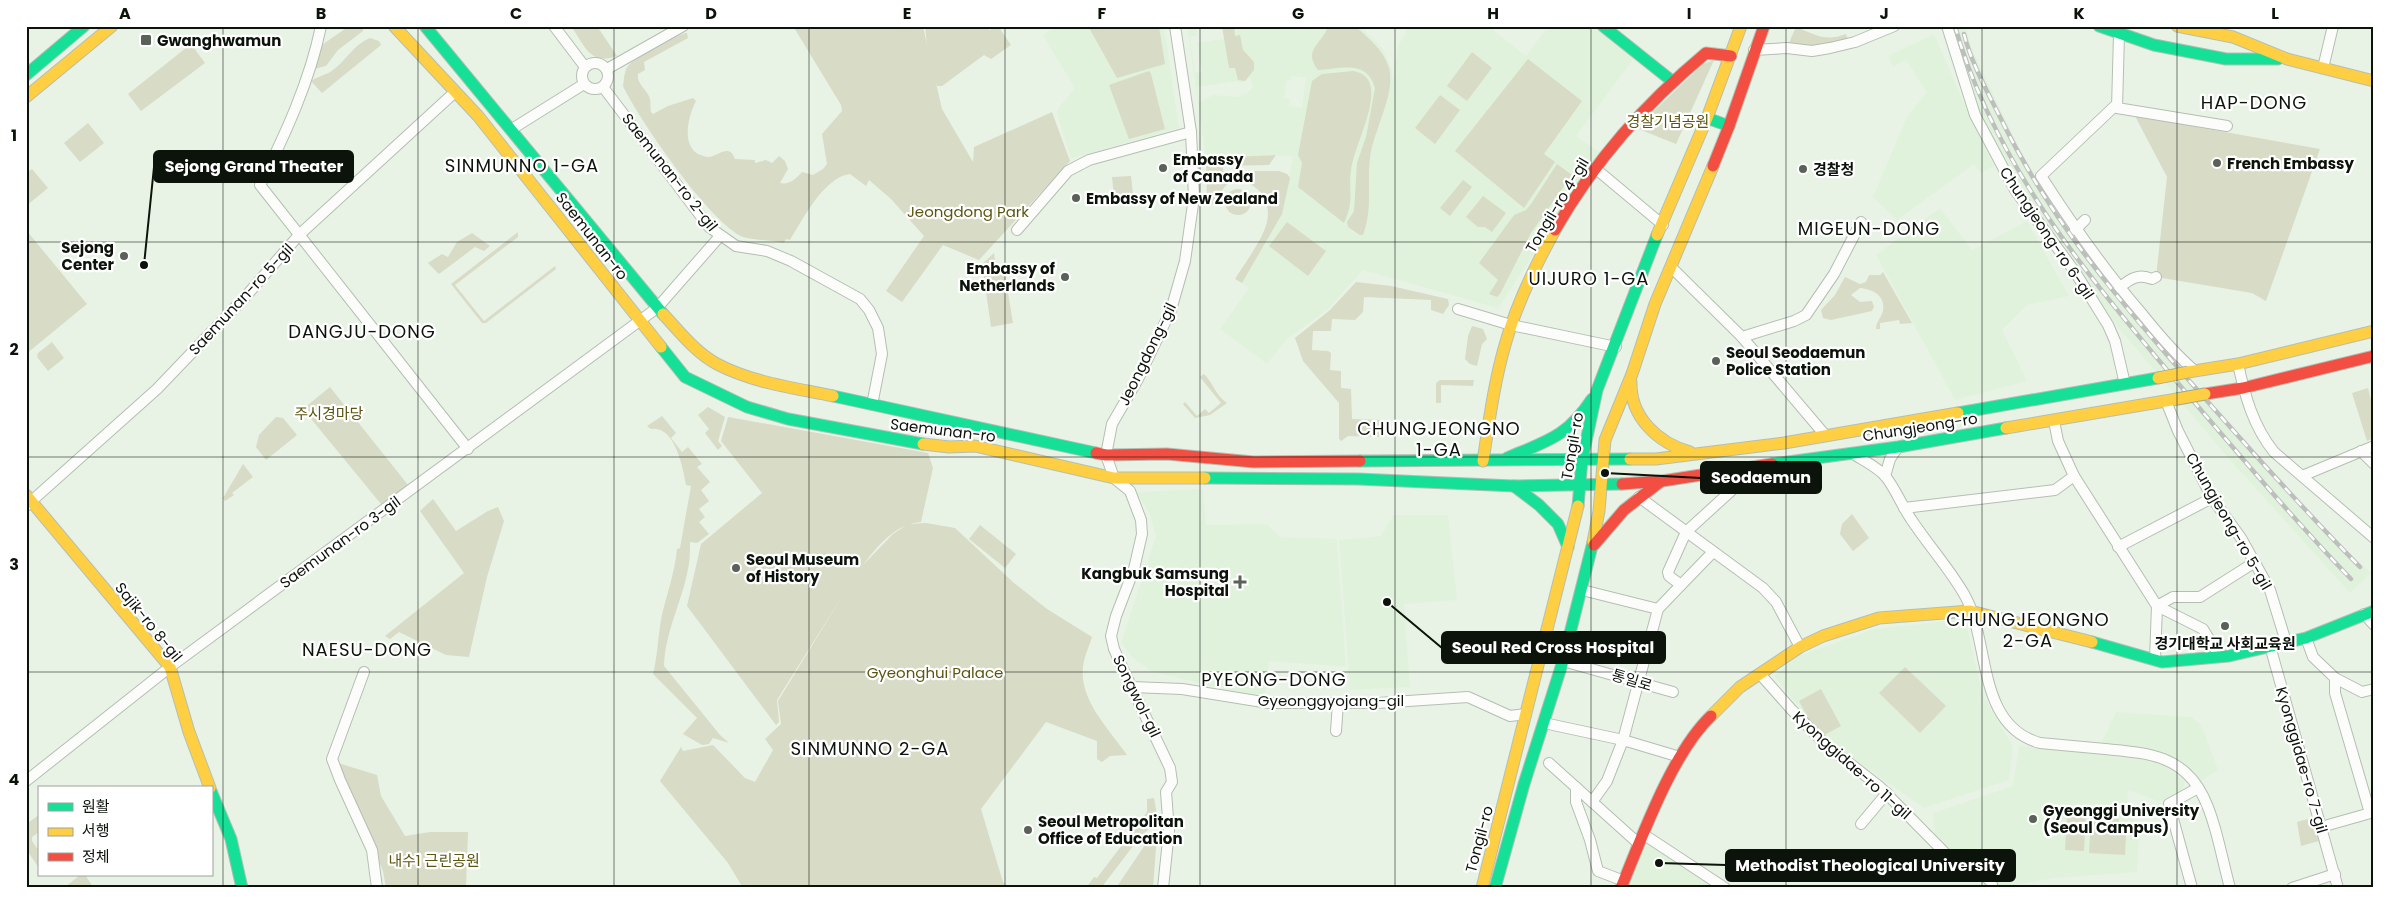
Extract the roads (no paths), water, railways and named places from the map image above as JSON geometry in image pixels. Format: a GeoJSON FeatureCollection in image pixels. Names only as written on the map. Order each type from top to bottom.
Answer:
{"type":"FeatureCollection","features":[{"type":"Feature","properties":{"kind":"main road"},"geometry":{"type":"LineString","coordinates":[[26,75],[84,26]]}},
{"type":"Feature","properties":{"kind":"main road"},"geometry":{"type":"LineString","coordinates":[[26,97],[112,26]]}},
{"type":"Feature","properties":{"kind":"main road","name":"Saemunan-ro"},"geometry":{"type":"LineString","coordinates":[[394,26],[478,116],[685,377],[747,407],[788,419],[905,442],[949,447],[975,446],[1114,478],[1358,479],[1514,486],[1600,485]]}},
{"type":"Feature","properties":{"kind":"main road"},"geometry":{"type":"LineString","coordinates":[[1602,26],[1672,81]]}},
{"type":"Feature","properties":{"kind":"main road","name":"Tongil-ro"},"geometry":{"type":"LineString","coordinates":[[1482,888],[1579,500],[1582,460],[1597,390],[1616,347],[1654,243],[1707,118],[1741,26]]}},
{"type":"Feature","properties":{"kind":"main road","name":"Tongil-ro"},"geometry":{"type":"LineString","coordinates":[[1495,888],[1582,590],[1598,511],[1605,440],[1632,374],[1655,304],[1729,126],[1754,50],[1764,26]]}},
{"type":"Feature","properties":{"kind":"main road"},"geometry":{"type":"LineString","coordinates":[[2099,26],[2154,45],[2226,59],[2287,59]]}},
{"type":"Feature","properties":{"kind":"main road"},"geometry":{"type":"LineString","coordinates":[[2178,26],[2233,37],[2287,59],[2374,81]]}},
{"type":"Feature","properties":{"kind":"main road","name":"Saemunan-ro"},"geometry":{"type":"LineString","coordinates":[[429,28],[657,308],[692,345],[717,364],[760,380],[1052,445],[1106,455],[1167,454],[1254,462],[1603,461]]}},
{"type":"Feature","properties":{"kind":"main road","name":"Tongil-ro 4-gil"},"geometry":{"type":"LineString","coordinates":[[1483,461],[1498,374],[1511,325],[1546,250],[1568,210],[1596,169],[1636,117],[1672,81],[1706,53],[1731,56]]}},
{"type":"Feature","properties":{"kind":"main road"},"geometry":{"type":"LineString","coordinates":[[1707,118],[1729,126]]}},
{"type":"Feature","properties":{"kind":"main road","name":"Chungjeong-ro"},"geometry":{"type":"LineString","coordinates":[[1603,461],[1656,459],[1784,443],[2238,364],[2374,331]]}},
{"type":"Feature","properties":{"kind":"main road","name":"Chungjeong-ro"},"geometry":{"type":"LineString","coordinates":[[1600,485],[1662,481],[1748,467],[1898,447],[2054,421],[2244,388],[2374,356]]}},
{"type":"Feature","properties":{"kind":"main road"},"geometry":{"type":"LineString","coordinates":[[1632,374],[1630,397],[1648,426],[1673,447],[1698,453]]}},
{"type":"Feature","properties":{"kind":"main road"},"geometry":{"type":"LineString","coordinates":[[1501,461],[1561,436],[1579,419],[1597,390]]}},
{"type":"Feature","properties":{"kind":"main road"},"geometry":{"type":"LineString","coordinates":[[1591,549],[1605,531],[1639,497],[1662,481]]}},
{"type":"Feature","properties":{"kind":"main road"},"geometry":{"type":"LineString","coordinates":[[1514,486],[1539,504],[1558,524],[1568,547]]}},
{"type":"Feature","properties":{"kind":"main road","name":"Sajik-ro 8-gil"},"geometry":{"type":"LineString","coordinates":[[28,501],[170,667],[189,732],[210,786]]}},
{"type":"Feature","properties":{"kind":"main road"},"geometry":{"type":"LineString","coordinates":[[1623,885],[1641,839],[1680,756],[1712,713],[1740,687],[1800,647],[1823,636],[1879,618],[1970,611],[2047,629],[2162,662],[2220,657],[2306,638],[2369,612]]}},
{"type":"Feature","properties":{"kind":"main road","name":"Sajik-ro 8-gil"},"geometry":{"type":"LineString","coordinates":[[212,792],[231,839],[242,888]]}},
{"type":"Feature","properties":{"kind":"street"},"geometry":{"type":"LineString","coordinates":[[321,26],[314,58],[275,154],[260,185],[468,449]]}},
{"type":"Feature","properties":{"kind":"street"},"geometry":{"type":"LineString","coordinates":[[554,26],[585,67]]}},
{"type":"Feature","properties":{"kind":"street"},"geometry":{"type":"LineString","coordinates":[[606,70],[683,26]]}},
{"type":"Feature","properties":{"kind":"street","name":"Jeongdong-gil"},"geometry":{"type":"LineString","coordinates":[[1106,455],[1112,424],[1138,379],[1171,310],[1184,261],[1194,197],[1191,132],[1176,26]]}},
{"type":"Feature","properties":{"kind":"street"},"geometry":{"type":"LineString","coordinates":[[1754,50],[1787,48],[1812,51],[1830,48],[1855,42],[1894,26]]}},
{"type":"Feature","properties":{"kind":"street","name":"Chungjeong-ro 6-gil"},"geometry":{"type":"LineString","coordinates":[[1947,26],[1975,115],[2015,190],[2075,272],[2108,326],[2115,341],[2125,384]]}},
{"type":"Feature","properties":{"kind":"street"},"geometry":{"type":"LineString","coordinates":[[2324,68],[2333,26]]}},
{"type":"Feature","properties":{"kind":"street"},"geometry":{"type":"LineString","coordinates":[[2119,34],[2117,108],[2227,126]]}},
{"type":"Feature","properties":{"kind":"street"},"geometry":{"type":"LineString","coordinates":[[598,63],[606,70],[607,81],[602,87],[591,88],[584,84],[582,75],[585,67],[598,63]]}},
{"type":"Feature","properties":{"kind":"street"},"geometry":{"type":"LineString","coordinates":[[512,129],[584,84]]}},
{"type":"Feature","properties":{"kind":"street","name":"Saemunan-ro 2-gil"},"geometry":{"type":"LineString","coordinates":[[602,87],[709,227],[736,246],[767,251],[791,261],[860,299],[869,310],[878,328],[882,354],[872,405]]}},
{"type":"Feature","properties":{"kind":"street","name":"Saemunan-ro 5-gil"},"geometry":{"type":"LineString","coordinates":[[28,501],[157,389],[246,296],[299,235],[454,92]]}},
{"type":"Feature","properties":{"kind":"street"},"geometry":{"type":"LineString","coordinates":[[2117,104],[2041,176],[2075,230],[2119,288],[2192,371]]}},
{"type":"Feature","properties":{"kind":"street"},"geometry":{"type":"LineString","coordinates":[[1017,230],[1068,171],[1089,160],[1191,132]]}},
{"type":"Feature","properties":{"kind":"street"},"geometry":{"type":"LineString","coordinates":[[1596,169],[1663,225]]}},
{"type":"Feature","properties":{"kind":"street"},"geometry":{"type":"LineString","coordinates":[[2075,230],[2085,220]]}},
{"type":"Feature","properties":{"kind":"street"},"geometry":{"type":"LineString","coordinates":[[1742,336],[1794,321],[1806,315],[1834,274],[1861,222]]}},
{"type":"Feature","properties":{"kind":"street"},"geometry":{"type":"LineString","coordinates":[[657,308],[720,236]]}},
{"type":"Feature","properties":{"kind":"street"},"geometry":{"type":"LineString","coordinates":[[1671,267],[1742,336],[1824,435]]}},
{"type":"Feature","properties":{"kind":"street"},"geometry":{"type":"LineString","coordinates":[[2119,288],[2131,278],[2145,276],[2152,279],[2156,277]]}},
{"type":"Feature","properties":{"kind":"street","name":"Saemunan-ro 3-gil"},"geometry":{"type":"LineString","coordinates":[[26,781],[170,667],[657,308]]}},
{"type":"Feature","properties":{"kind":"street"},"geometry":{"type":"LineString","coordinates":[[1458,309],[1511,325],[1616,347]]}},
{"type":"Feature","properties":{"kind":"street"},"geometry":{"type":"LineString","coordinates":[[2238,364],[2247,404],[2262,437],[2274,452],[2374,538]]}},
{"type":"Feature","properties":{"kind":"street","name":"Chungjeong-ro 5-gil"},"geometry":{"type":"LineString","coordinates":[[2172,400],[2178,431],[2212,498],[2255,562],[2270,590],[2286,642]]}},
{"type":"Feature","properties":{"kind":"street"},"geometry":{"type":"LineString","coordinates":[[2054,421],[2058,441],[2074,476],[2156,606],[2203,629],[2220,657]]}},
{"type":"Feature","properties":{"kind":"street"},"geometry":{"type":"LineString","coordinates":[[2302,476],[2374,446]]}},
{"type":"Feature","properties":{"kind":"street"},"geometry":{"type":"LineString","coordinates":[[1885,476],[1893,454],[1898,447]]}},
{"type":"Feature","properties":{"kind":"street"},"geometry":{"type":"LineString","coordinates":[[2361,451],[2374,464]]}},
{"type":"Feature","properties":{"kind":"street"},"geometry":{"type":"LineString","coordinates":[[1852,453],[1885,476],[1904,508],[1965,595],[1994,698],[2003,716],[2019,733],[2040,743],[2156,755],[2180,768],[2198,788],[2206,805],[2230,888]]}},
{"type":"Feature","properties":{"kind":"street","name":"Songwol-gil"},"geometry":{"type":"LineString","coordinates":[[1106,455],[1114,478],[1130,491],[1141,520],[1140,550],[1116,616],[1111,636],[1114,649],[1162,747],[1172,772],[1171,787],[1166,792],[1169,831],[1163,888]]}},
{"type":"Feature","properties":{"kind":"street"},"geometry":{"type":"LineString","coordinates":[[1681,585],[1669,576],[1668,572],[1686,532],[1743,480],[1748,467]]}},
{"type":"Feature","properties":{"kind":"street"},"geometry":{"type":"LineString","coordinates":[[1904,508],[2055,490],[2074,476]]}},
{"type":"Feature","properties":{"kind":"street"},"geometry":{"type":"LineString","coordinates":[[1639,497],[1713,552],[1745,573],[1771,596],[1795,634],[1800,647]]}},
{"type":"Feature","properties":{"kind":"street"},"geometry":{"type":"LineString","coordinates":[[2118,547],[2212,498]]}},
{"type":"Feature","properties":{"kind":"street"},"geometry":{"type":"LineString","coordinates":[[1592,802],[1607,781],[1623,740],[1640,683],[1658,609],[1713,552]]}},
{"type":"Feature","properties":{"kind":"street"},"geometry":{"type":"LineString","coordinates":[[2156,606],[2173,597],[2200,597],[2255,562]]}},
{"type":"Feature","properties":{"kind":"street"},"geometry":{"type":"LineString","coordinates":[[1582,590],[1658,609]]}},
{"type":"Feature","properties":{"kind":"street"},"geometry":{"type":"LineString","coordinates":[[2154,660],[2156,606]]}},
{"type":"Feature","properties":{"kind":"street"},"geometry":{"type":"LineString","coordinates":[[2369,612],[2374,624]]}},
{"type":"Feature","properties":{"kind":"street"},"geometry":{"type":"LineString","coordinates":[[2306,638],[2313,657],[2335,678],[2362,692],[2374,690]]}},
{"type":"Feature","properties":{"kind":"street","name":"Kyonggidae-ro 7-gil"},"geometry":{"type":"LineString","coordinates":[[2270,646],[2338,888]]}},
{"type":"Feature","properties":{"kind":"street","name":"통일로"},"geometry":{"type":"LineString","coordinates":[[1562,660],[1673,692]]}},
{"type":"Feature","properties":{"kind":"street"},"geometry":{"type":"LineString","coordinates":[[364,672],[332,759],[372,850],[377,888]]}},
{"type":"Feature","properties":{"kind":"street","name":"Kyonggidae-ro 11-gil"},"geometry":{"type":"LineString","coordinates":[[1760,674],[1826,746],[1887,793],[1947,855],[1981,872],[1993,888]]}},
{"type":"Feature","properties":{"kind":"street"},"geometry":{"type":"LineString","coordinates":[[2321,826],[2372,812],[2335,693],[2335,678]]}},
{"type":"Feature","properties":{"kind":"street","name":"Gyeonggyojang-gil"},"geometry":{"type":"LineString","coordinates":[[1132,687],[1182,690],[1269,703],[1338,703],[1468,697],[1510,716],[1526,714]]}},
{"type":"Feature","properties":{"kind":"street"},"geometry":{"type":"LineString","coordinates":[[1336,731],[1338,703]]}},
{"type":"Feature","properties":{"kind":"street"},"geometry":{"type":"LineString","coordinates":[[1544,723],[1623,740],[1680,756]]}},
{"type":"Feature","properties":{"kind":"street"},"geometry":{"type":"LineString","coordinates":[[1549,763],[1592,802],[1641,839],[1725,888]]}},
{"type":"Feature","properties":{"kind":"street"},"geometry":{"type":"LineString","coordinates":[[1576,787],[1576,802],[1590,840],[1598,871],[1623,885]]}},
{"type":"Feature","properties":{"kind":"street"},"geometry":{"type":"LineString","coordinates":[[2192,888],[2169,804],[2198,788]]}},
{"type":"Feature","properties":{"kind":"street"},"geometry":{"type":"LineString","coordinates":[[1861,824],[1887,793]]}},
{"type":"Feature","properties":{"kind":"street"},"geometry":{"type":"LineString","coordinates":[[2292,888],[2335,874]]}},
{"type":"Feature","properties":{"kind":"railway"},"geometry":{"type":"LineString","coordinates":[[1955,26],[1973,78],[1995,127],[2020,174],[2050,220],[2081,263],[2148,348],[2308,533],[2351,579]]}},
{"type":"Feature","properties":{"kind":"railway"},"geometry":{"type":"LineString","coordinates":[[1964,34],[1980,76],[2019,154],[2061,222],[2084,253],[2133,315],[2250,450],[2360,567]]}},
{"type":"Feature","properties":{"kind":"place","name":"Gwanghwamun"},"geometry":{"type":"Point","coordinates":[146,40]}},
{"type":"Feature","properties":{"kind":"place","name":"French Embassy"},"geometry":{"type":"Point","coordinates":[2217,163]}},
{"type":"Feature","properties":{"kind":"place","name":"Embassy of Canada"},"geometry":{"type":"Point","coordinates":[1163,168]}},
{"type":"Feature","properties":{"kind":"place","name":"경찰청"},"geometry":{"type":"Point","coordinates":[1803,169]}},
{"type":"Feature","properties":{"kind":"place","name":"Embassy of New Zealand"},"geometry":{"type":"Point","coordinates":[1076,198]}},
{"type":"Feature","properties":{"kind":"place","name":"Sejong Center"},"geometry":{"type":"Point","coordinates":[124,256]}},
{"type":"Feature","properties":{"kind":"place","name":"Sejong Grand Theater"},"geometry":{"type":"Point","coordinates":[144,265]}},
{"type":"Feature","properties":{"kind":"place","name":"Embassy of Netherlands"},"geometry":{"type":"Point","coordinates":[1065,277]}},
{"type":"Feature","properties":{"kind":"place","name":"Seoul Seodaemun Police Station"},"geometry":{"type":"Point","coordinates":[1716,361]}},
{"type":"Feature","properties":{"kind":"place","name":"Seodaemun"},"geometry":{"type":"Point","coordinates":[1605,473]}},
{"type":"Feature","properties":{"kind":"place","name":"Seoul Museum of History"},"geometry":{"type":"Point","coordinates":[736,568]}},
{"type":"Feature","properties":{"kind":"place","name":"Kangbuk Samsung Hospital"},"geometry":{"type":"Point","coordinates":[1240,582]}},
{"type":"Feature","properties":{"kind":"place","name":"Seoul Red Cross Hospital"},"geometry":{"type":"Point","coordinates":[1387,602]}},
{"type":"Feature","properties":{"kind":"place","name":"경기대학교 사회교육원"},"geometry":{"type":"Point","coordinates":[2225,626]}},
{"type":"Feature","properties":{"kind":"place","name":"Gyeonggi University (Seoul Campus)"},"geometry":{"type":"Point","coordinates":[2033,819]}},
{"type":"Feature","properties":{"kind":"place","name":"Seoul Metropolitan Office of Education"},"geometry":{"type":"Point","coordinates":[1028,830]}},
{"type":"Feature","properties":{"kind":"place","name":"Methodist Theological University"},"geometry":{"type":"Point","coordinates":[1659,863]}},
{"type":"Feature","properties":{"kind":"district","name":"HAP-DONG"},"geometry":{"type":"Point","coordinates":[2254,102]}},
{"type":"Feature","properties":{"kind":"district","name":"SINMUNNO 1-GA"},"geometry":{"type":"Point","coordinates":[522,165]}},
{"type":"Feature","properties":{"kind":"district","name":"MIGEUN-DONG"},"geometry":{"type":"Point","coordinates":[1869,228]}},
{"type":"Feature","properties":{"kind":"district","name":"UIJURO 1-GA"},"geometry":{"type":"Point","coordinates":[1589,278]}},
{"type":"Feature","properties":{"kind":"district","name":"DANGJU-DONG"},"geometry":{"type":"Point","coordinates":[362,331]}},
{"type":"Feature","properties":{"kind":"district","name":"CHUNGJEONGNO 1-GA"},"geometry":{"type":"Point","coordinates":[1439,438]}},
{"type":"Feature","properties":{"kind":"district","name":"CHUNGJEONGNO 2-GA"},"geometry":{"type":"Point","coordinates":[2028,629]}},
{"type":"Feature","properties":{"kind":"district","name":"NAESU-DONG"},"geometry":{"type":"Point","coordinates":[367,649]}},
{"type":"Feature","properties":{"kind":"district","name":"PYEONG-DONG"},"geometry":{"type":"Point","coordinates":[1274,679]}},
{"type":"Feature","properties":{"kind":"district","name":"SINMUNNO 2-GA"},"geometry":{"type":"Point","coordinates":[870,748]}},
{"type":"Feature","properties":{"kind":"park label","name":"경찰기념공원"},"geometry":{"type":"Point","coordinates":[1668,121]}},
{"type":"Feature","properties":{"kind":"park label","name":"Jeongdong Park"},"geometry":{"type":"Point","coordinates":[968,211]}},
{"type":"Feature","properties":{"kind":"park label","name":"주시경마당"},"geometry":{"type":"Point","coordinates":[329,413]}},
{"type":"Feature","properties":{"kind":"park label","name":"Gyeonghui Palace"},"geometry":{"type":"Point","coordinates":[935,672]}},
{"type":"Feature","properties":{"kind":"park label","name":"내수1 근린공원"},"geometry":{"type":"Point","coordinates":[434,860]}}]}
